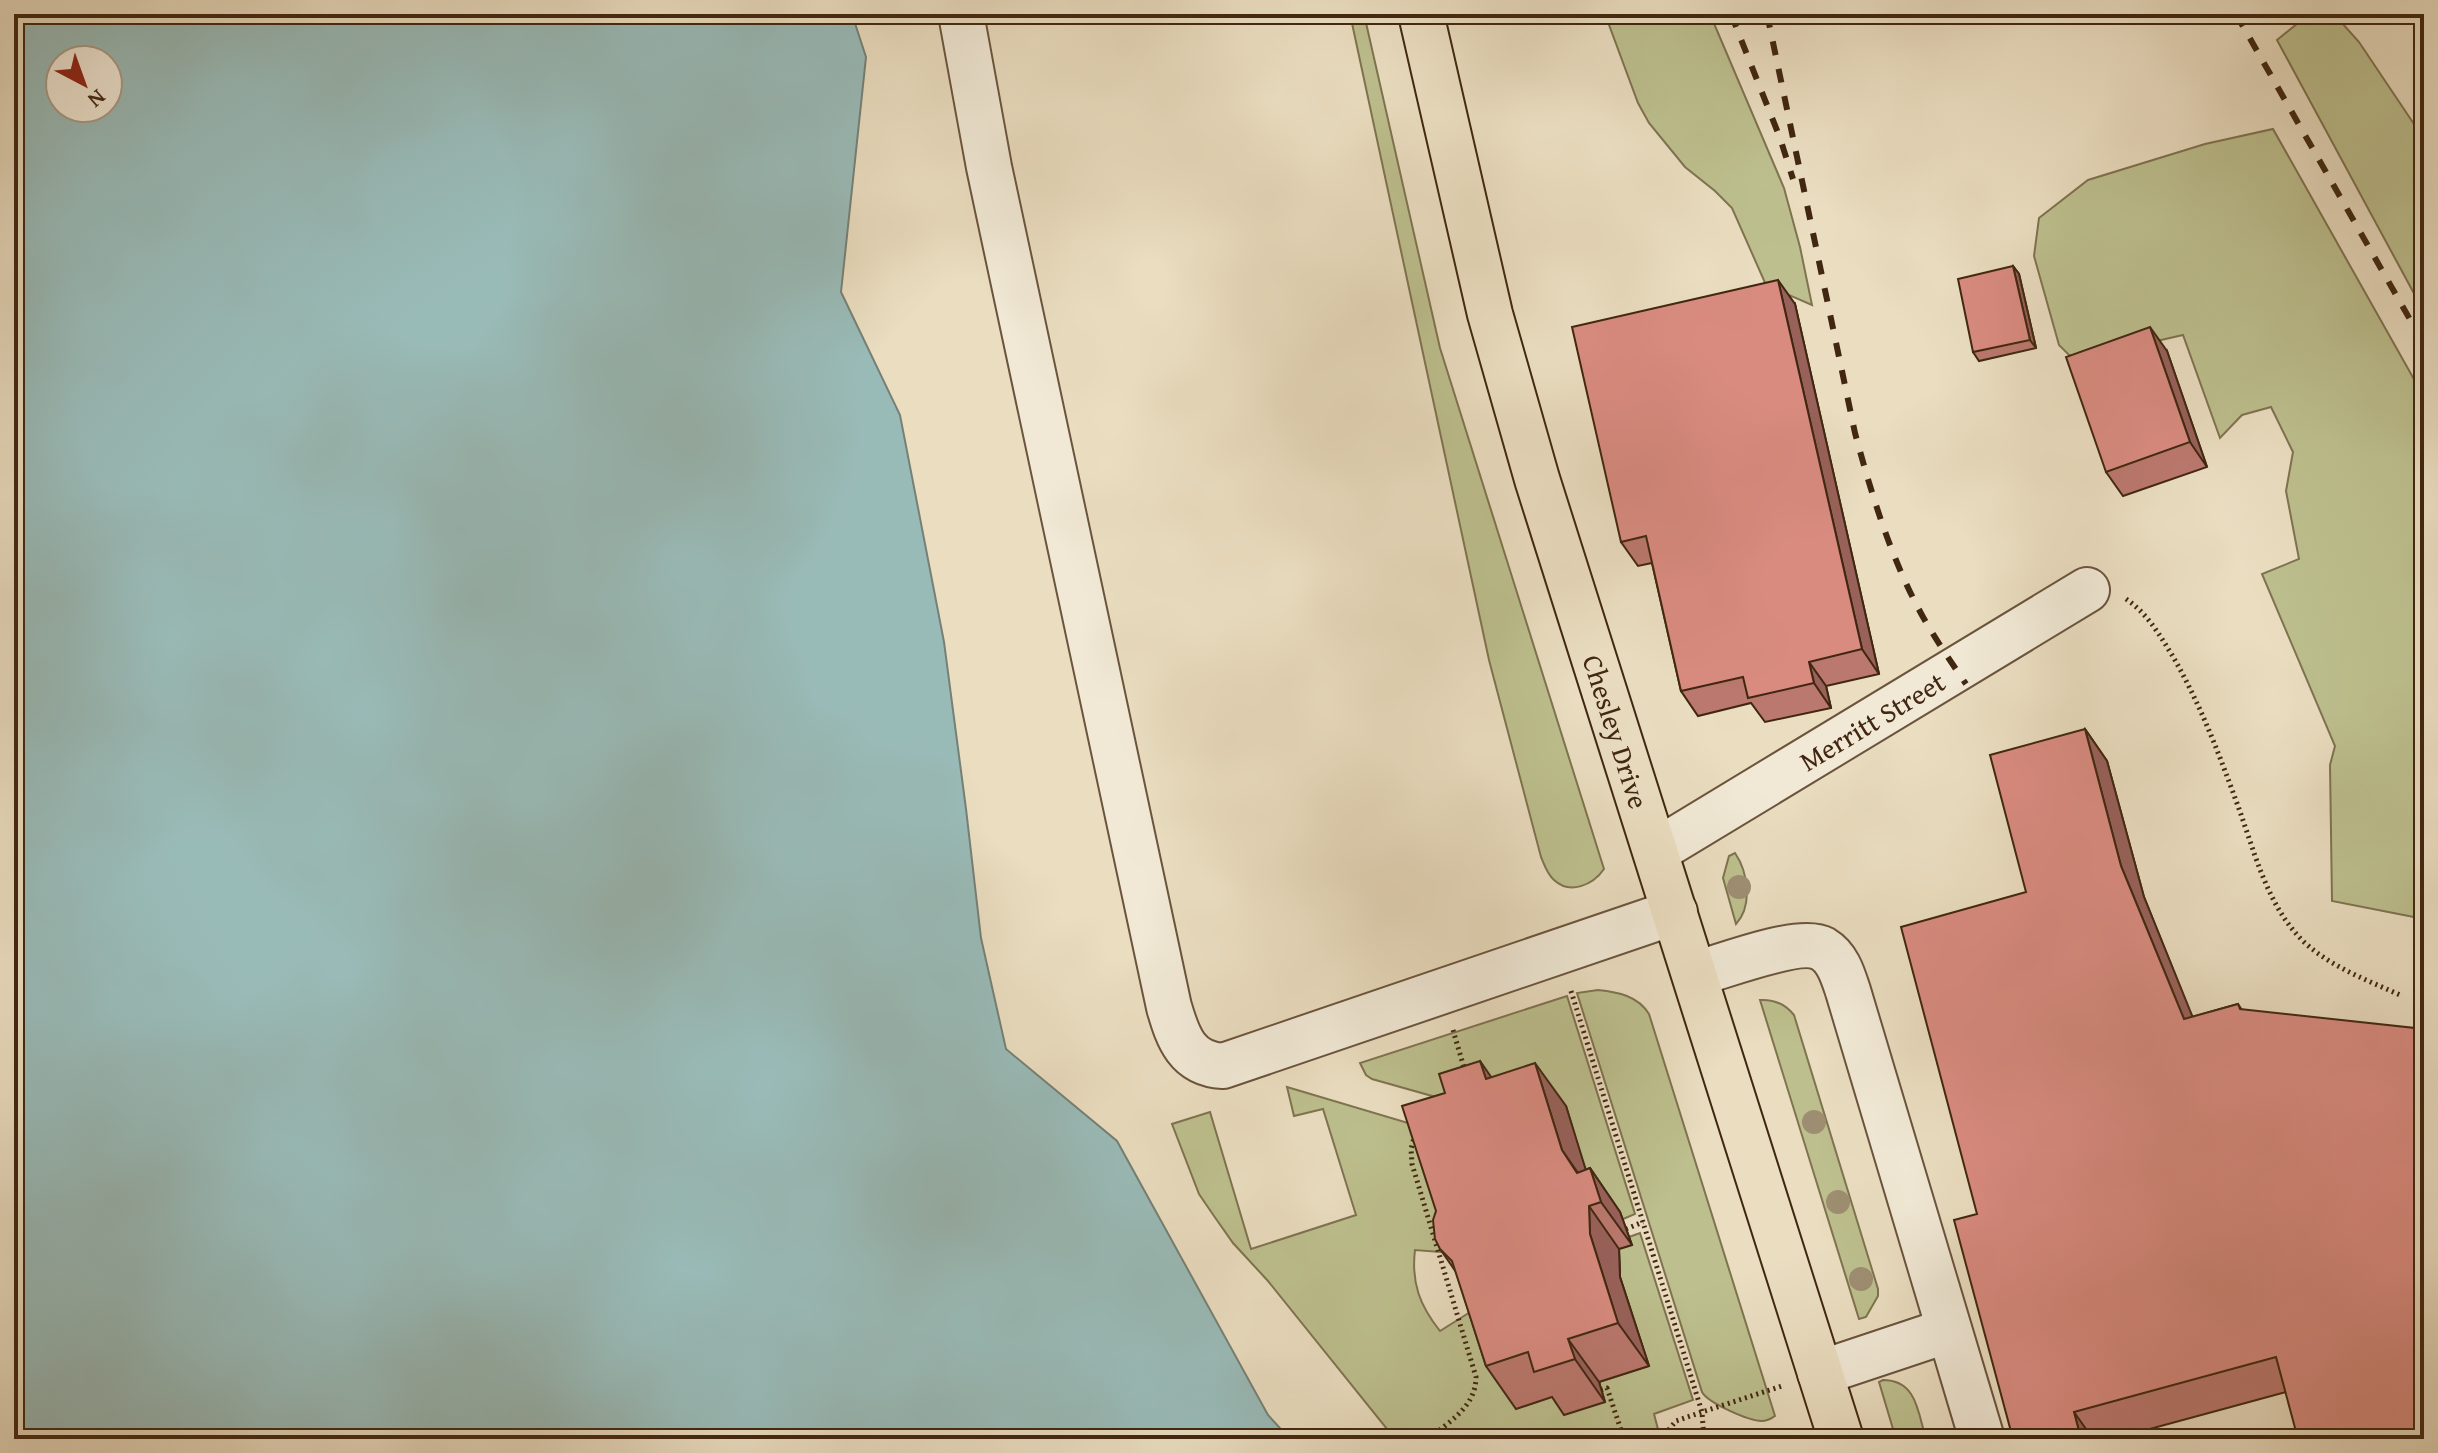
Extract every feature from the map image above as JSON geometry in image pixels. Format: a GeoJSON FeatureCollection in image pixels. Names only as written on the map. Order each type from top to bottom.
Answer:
{"type":"FeatureCollection","features":[{"type":"Feature","properties":{"kind":"main road","name":"Chesley Drive"},"geometry":{"type":"LineString","coordinates":[[1421,14],[1490,314],[1542,493],[1841,1439]]}},
{"type":"Feature","properties":{"kind":"lane"},"geometry":{"type":"LineString","coordinates":[[961,14],[989,167],[1165,992],[1176,1031],[1194,1057],[1208,1065],[1223,1066],[1675,912]]}},
{"type":"Feature","properties":{"kind":"lane","name":"Merritt Street"},"geometry":{"type":"LineString","coordinates":[[1656,851],[2087,590]]}},
{"type":"Feature","properties":{"kind":"lane"},"geometry":{"type":"LineString","coordinates":[[1695,974],[1807,945],[1821,948],[1842,971],[1982,1439]]}},
{"type":"Feature","properties":{"kind":"lane"},"geometry":{"type":"LineString","coordinates":[[1820,1373],[1949,1330]]}},
{"type":"Feature","properties":{"kind":"path"},"geometry":{"type":"LineString","coordinates":[[2087,590],[2120,595],[2134,604],[2151,622],[2177,664],[2211,732],[2268,889],[2284,917],[2304,942],[2334,965],[2400,995]]}},
{"type":"Feature","properties":{"kind":"path"},"geometry":{"type":"LineString","coordinates":[[1559,952],[1702,1412],[1704,1439]]}},
{"type":"Feature","properties":{"kind":"path"},"geometry":{"type":"LineString","coordinates":[[1442,992],[1466,1073]]}},
{"type":"Feature","properties":{"kind":"path"},"geometry":{"type":"LineString","coordinates":[[1416,1132],[1411,1149],[1412,1164],[1476,1377],[1476,1387],[1470,1401],[1432,1436]]}},
{"type":"Feature","properties":{"kind":"path"},"geometry":{"type":"LineString","coordinates":[[1626,1229],[1643,1222]]}},
{"type":"Feature","properties":{"kind":"path"},"geometry":{"type":"LineString","coordinates":[[1661,1439],[1676,1421],[1820,1373]]}},
{"type":"Feature","properties":{"kind":"path"},"geometry":{"type":"LineString","coordinates":[[1601,1390],[1607,1388],[1624,1439]]}},
{"type":"Feature","properties":{"kind":"green space"},"geometry":{"type":"Polygon","coordinates":[[[1350,14],[1364,14],[1440,348],[1604,869],[1594,880],[1581,886],[1567,887],[1554,880],[1541,857],[1489,660],[1350,14]]]}},
{"type":"Feature","properties":{"kind":"green space"},"geometry":{"type":"Polygon","coordinates":[[[1605,14],[1710,14],[1784,188],[1812,305],[1766,285],[1732,208],[1685,167],[1649,123],[1638,103],[1605,14]]]}},
{"type":"Feature","properties":{"kind":"green space"},"geometry":{"type":"Polygon","coordinates":[[[2309,14],[2334,14],[2359,42],[2424,139],[2424,312],[2277,40],[2309,14]]]}},
{"type":"Feature","properties":{"kind":"green space"},"geometry":{"type":"Polygon","coordinates":[[[2273,129],[2424,397],[2424,919],[2332,901],[2330,765],[2335,746],[2262,574],[2299,559],[2286,491],[2293,452],[2271,407],[2242,415],[2220,438],[2183,335],[2074,360],[2059,345],[2034,256],[2039,218],[2088,180],[2205,144],[2273,129]]]}},
{"type":"Feature","properties":{"kind":"green space"},"geometry":{"type":"Polygon","coordinates":[[[1735,853],[1747,889],[1745,908],[1736,924],[1723,878],[1729,856],[1735,853]]]}},
{"type":"Feature","properties":{"kind":"green space"},"geometry":{"type":"Polygon","coordinates":[[[1598,990],[1633,999],[1649,1014],[1775,1416],[1767,1420],[1756,1420],[1729,1411],[1702,1392],[1577,993],[1598,990]]]}},
{"type":"Feature","properties":{"kind":"green space"},"geometry":{"type":"Polygon","coordinates":[[[1567,996],[1635,1214],[1623,1219],[1464,1105],[1372,1079],[1360,1063],[1567,996]]]}},
{"type":"Feature","properties":{"kind":"green space"},"geometry":{"type":"Polygon","coordinates":[[[1760,1000],[1779,1003],[1794,1015],[1878,1289],[1878,1296],[1866,1317],[1859,1319],[1760,1000]]]}},
{"type":"Feature","properties":{"kind":"green space"},"geometry":{"type":"Polygon","coordinates":[[[1287,1087],[1425,1128],[1466,1254],[1415,1250],[1414,1273],[1422,1303],[1440,1331],[1483,1304],[1558,1395],[1604,1402],[1599,1382],[1648,1366],[1620,1277],[1619,1249],[1631,1245],[1629,1237],[1640,1233],[1693,1400],[1654,1414],[1659,1433],[1644,1439],[1395,1439],[1268,1281],[1233,1243],[1199,1194],[1172,1124],[1210,1112],[1251,1249],[1356,1215],[1323,1109],[1294,1116],[1287,1087]]]}},
{"type":"Feature","properties":{"kind":"green space"},"geometry":{"type":"Polygon","coordinates":[[[1894,1381],[1909,1392],[1918,1409],[1926,1439],[1896,1439],[1879,1382],[1894,1381]]]}},
{"type":"Feature","properties":{"kind":"water"},"geometry":{"type":"Polygon","coordinates":[[[14,14],[852,14],[866,57],[841,292],[900,415],[944,642],[981,938],[1006,1049],[1117,1141],[1268,1415],[1290,1439],[14,1439],[14,14]]]}},
{"type":"Feature","properties":{"kind":"building"},"geometry":{"type":"Polygon","coordinates":[[[2013,266],[2030,340],[1973,352],[1958,279],[2013,266]]]}},
{"type":"Feature","properties":{"kind":"building"},"geometry":{"type":"Polygon","coordinates":[[[1778,280],[1862,649],[1809,662],[1814,683],[1748,698],[1743,677],[1681,691],[1646,536],[1621,542],[1572,327],[1778,280]]]}},
{"type":"Feature","properties":{"kind":"building"},"geometry":{"type":"Polygon","coordinates":[[[2150,327],[2190,442],[2106,472],[2066,357],[2150,327]]]}},
{"type":"Feature","properties":{"kind":"building"},"geometry":{"type":"Polygon","coordinates":[[[2085,729],[2121,866],[2184,1019],[2238,1004],[2240,1009],[2424,1029],[2424,1439],[2298,1439],[2276,1357],[2074,1412],[2079,1431],[2051,1439],[2013,1439],[1954,1220],[1977,1214],[1901,927],[2026,892],[1990,755],[2085,729]]]}},
{"type":"Feature","properties":{"kind":"building"},"geometry":{"type":"Polygon","coordinates":[[[1480,1061],[1486,1079],[1535,1063],[1562,1150],[1577,1173],[1590,1168],[1601,1202],[1589,1206],[1590,1234],[1618,1323],[1568,1339],[1575,1359],[1534,1372],[1528,1352],[1486,1366],[1452,1261],[1435,1239],[1433,1220],[1436,1211],[1402,1106],[1445,1093],[1439,1074],[1480,1061]]]}},
{"type":"Feature","properties":{"kind":"railway"},"geometry":{"type":"LineString","coordinates":[[1731,14],[1793,179]]}},
{"type":"Feature","properties":{"kind":"railway"},"geometry":{"type":"LineString","coordinates":[[1767,14],[1855,433],[1868,480],[1883,527],[1912,595],[1966,684]]}},
{"type":"Feature","properties":{"kind":"railway"},"geometry":{"type":"LineString","coordinates":[[2236,14],[2424,344]]}}]}
